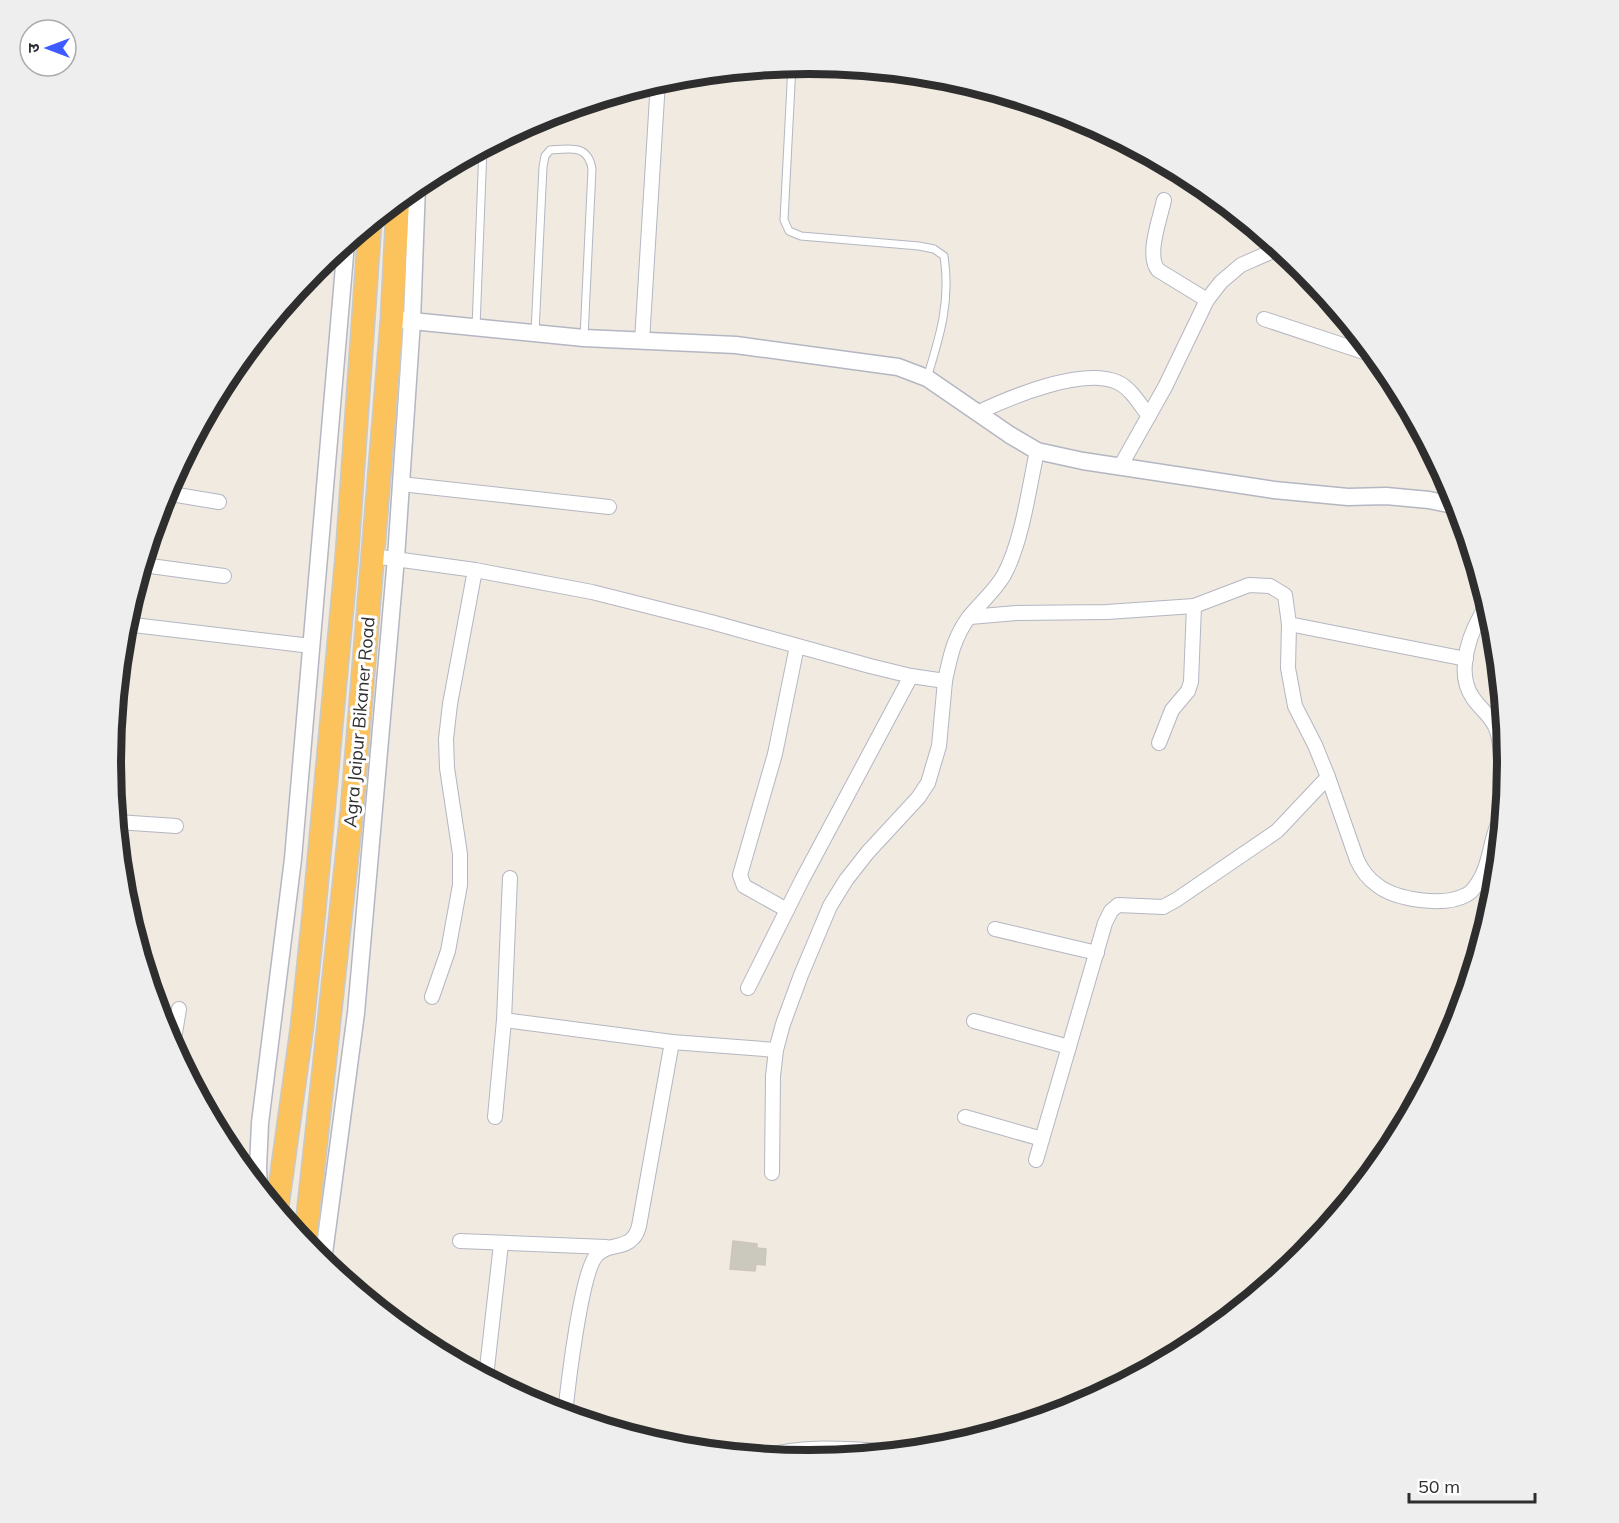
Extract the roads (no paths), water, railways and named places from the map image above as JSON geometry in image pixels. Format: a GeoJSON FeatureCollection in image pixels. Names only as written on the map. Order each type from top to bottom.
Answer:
{"type":"FeatureCollection","features":[{"type":"Feature","properties":{"kind":"highway","name":"Agra Jaipur Bikaner Road"},"geometry":{"type":"LineString","coordinates":[[306,1230],[352,810],[373,556],[402,320],[398,210]]}},
{"type":"Feature","properties":{"kind":"highway","name":"Agra Jaipur Bikaner Road"},"geometry":{"type":"LineString","coordinates":[[278,1198],[302,1027],[314,912],[347,554],[369,233]]}},
{"type":"Feature","properties":{"kind":"street"},"geometry":{"type":"LineString","coordinates":[[642,340],[657,91]]}},
{"type":"Feature","properties":{"kind":"street"},"geometry":{"type":"LineString","coordinates":[[325,1249],[356,1013],[396,558],[401,484],[402,320],[416,198]]}},
{"type":"Feature","properties":{"kind":"street"},"geometry":{"type":"LineString","coordinates":[[1164,200],[1152,254],[1153,264],[1158,270],[1207,300]]}},
{"type":"Feature","properties":{"kind":"street"},"geometry":{"type":"LineString","coordinates":[[1120,467],[1135,436],[1165,387],[1207,300],[1221,282],[1241,265],[1271,252]]}},
{"type":"Feature","properties":{"kind":"street"},"geometry":{"type":"LineString","coordinates":[[258,1172],[260,1123],[293,859],[344,255]]}},
{"type":"Feature","properties":{"kind":"street"},"geometry":{"type":"LineString","coordinates":[[1264,319],[1361,351]]}},
{"type":"Feature","properties":{"kind":"street"},"geometry":{"type":"LineString","coordinates":[[402,320],[584,338],[735,345],[898,367],[927,378],[1037,451],[1083,461],[1274,490],[1348,497],[1386,496],[1447,504]]}},
{"type":"Feature","properties":{"kind":"street"},"geometry":{"type":"LineString","coordinates":[[979,412],[1030,391],[1085,379],[1116,382],[1128,389],[1149,416]]}},
{"type":"Feature","properties":{"kind":"street"},"geometry":{"type":"LineString","coordinates":[[772,1173],[772,1100],[776,1050],[801,975],[830,906],[846,880],[867,852],[918,798],[928,783],[939,746],[945,681],[953,644],[969,617],[991,595],[1005,573],[1016,546],[1037,451]]}},
{"type":"Feature","properties":{"kind":"street"},"geometry":{"type":"LineString","coordinates":[[401,484],[609,507]]}},
{"type":"Feature","properties":{"kind":"street"},"geometry":{"type":"LineString","coordinates":[[175,495],[219,502]]}},
{"type":"Feature","properties":{"kind":"street"},"geometry":{"type":"LineString","coordinates":[[373,556],[475,570],[592,591],[911,676],[945,681]]}},
{"type":"Feature","properties":{"kind":"street"},"geometry":{"type":"LineString","coordinates":[[150,566],[224,576]]}},
{"type":"Feature","properties":{"kind":"street"},"geometry":{"type":"LineString","coordinates":[[432,997],[448,951],[460,885],[460,854],[447,768],[447,739],[450,704],[475,570]]}},
{"type":"Feature","properties":{"kind":"street"},"geometry":{"type":"LineString","coordinates":[[969,617],[1194,606],[1249,585],[1270,586],[1285,594],[1289,624],[1288,668],[1295,706],[1315,745],[1364,875],[1378,887],[1401,897],[1432,901],[1454,899],[1468,895],[1480,880],[1493,844]]}},
{"type":"Feature","properties":{"kind":"street"},"geometry":{"type":"LineString","coordinates":[[1159,743],[1172,710],[1188,692],[1191,682],[1194,606]]}},
{"type":"Feature","properties":{"kind":"street"},"geometry":{"type":"LineString","coordinates":[[1481,615],[1473,630],[1466,659],[1464,674],[1466,689],[1496,728]]}},
{"type":"Feature","properties":{"kind":"street"},"geometry":{"type":"LineString","coordinates":[[1289,624],[1466,659]]}},
{"type":"Feature","properties":{"kind":"street"},"geometry":{"type":"LineString","coordinates":[[135,625],[311,646]]}},
{"type":"Feature","properties":{"kind":"street"},"geometry":{"type":"LineString","coordinates":[[787,910],[752,892],[744,886],[740,875],[775,753],[798,646]]}},
{"type":"Feature","properties":{"kind":"street"},"geometry":{"type":"LineString","coordinates":[[748,988],[911,676]]}},
{"type":"Feature","properties":{"kind":"street"},"geometry":{"type":"LineString","coordinates":[[1036,1160],[1111,911],[1118,905],[1163,907],[1176,900],[1277,831],[1328,777]]}},
{"type":"Feature","properties":{"kind":"street"},"geometry":{"type":"LineString","coordinates":[[124,823],[176,826]]}},
{"type":"Feature","properties":{"kind":"street"},"geometry":{"type":"LineString","coordinates":[[495,1117],[504,1020],[510,878]]}},
{"type":"Feature","properties":{"kind":"street"},"geometry":{"type":"LineString","coordinates":[[995,929],[1097,953]]}},
{"type":"Feature","properties":{"kind":"street"},"geometry":{"type":"LineString","coordinates":[[176,1029],[179,1009]]}},
{"type":"Feature","properties":{"kind":"street"},"geometry":{"type":"LineString","coordinates":[[504,1020],[672,1042],[776,1050]]}},
{"type":"Feature","properties":{"kind":"street"},"geometry":{"type":"LineString","coordinates":[[974,1021],[1069,1047]]}},
{"type":"Feature","properties":{"kind":"street"},"geometry":{"type":"LineString","coordinates":[[460,1242],[606,1247],[626,1243],[633,1238],[639,1226],[672,1042]]}},
{"type":"Feature","properties":{"kind":"street"},"geometry":{"type":"LineString","coordinates":[[965,1117],[1042,1139]]}},
{"type":"Feature","properties":{"kind":"street"},"geometry":{"type":"LineString","coordinates":[[487,1369],[501,1245]]}},
{"type":"Feature","properties":{"kind":"street"},"geometry":{"type":"LineString","coordinates":[[566,1405],[568,1382],[590,1268],[595,1257],[606,1247]]}},
{"type":"Feature","properties":{"kind":"lane"},"geometry":{"type":"LineString","coordinates":[[792,74],[784,220],[789,231],[801,236],[919,246],[934,249],[944,256],[945,312],[927,378]]}},
{"type":"Feature","properties":{"kind":"lane"},"geometry":{"type":"LineString","coordinates":[[535,334],[545,156],[550,150],[574,149],[584,152],[590,159],[592,169],[584,338]]}},
{"type":"Feature","properties":{"kind":"lane"},"geometry":{"type":"LineString","coordinates":[[476,327],[483,156]]}},
{"type":"Feature","properties":{"kind":"lane"},"geometry":{"type":"LineString","coordinates":[[778,1449],[806,1445],[860,1447]]}}]}
